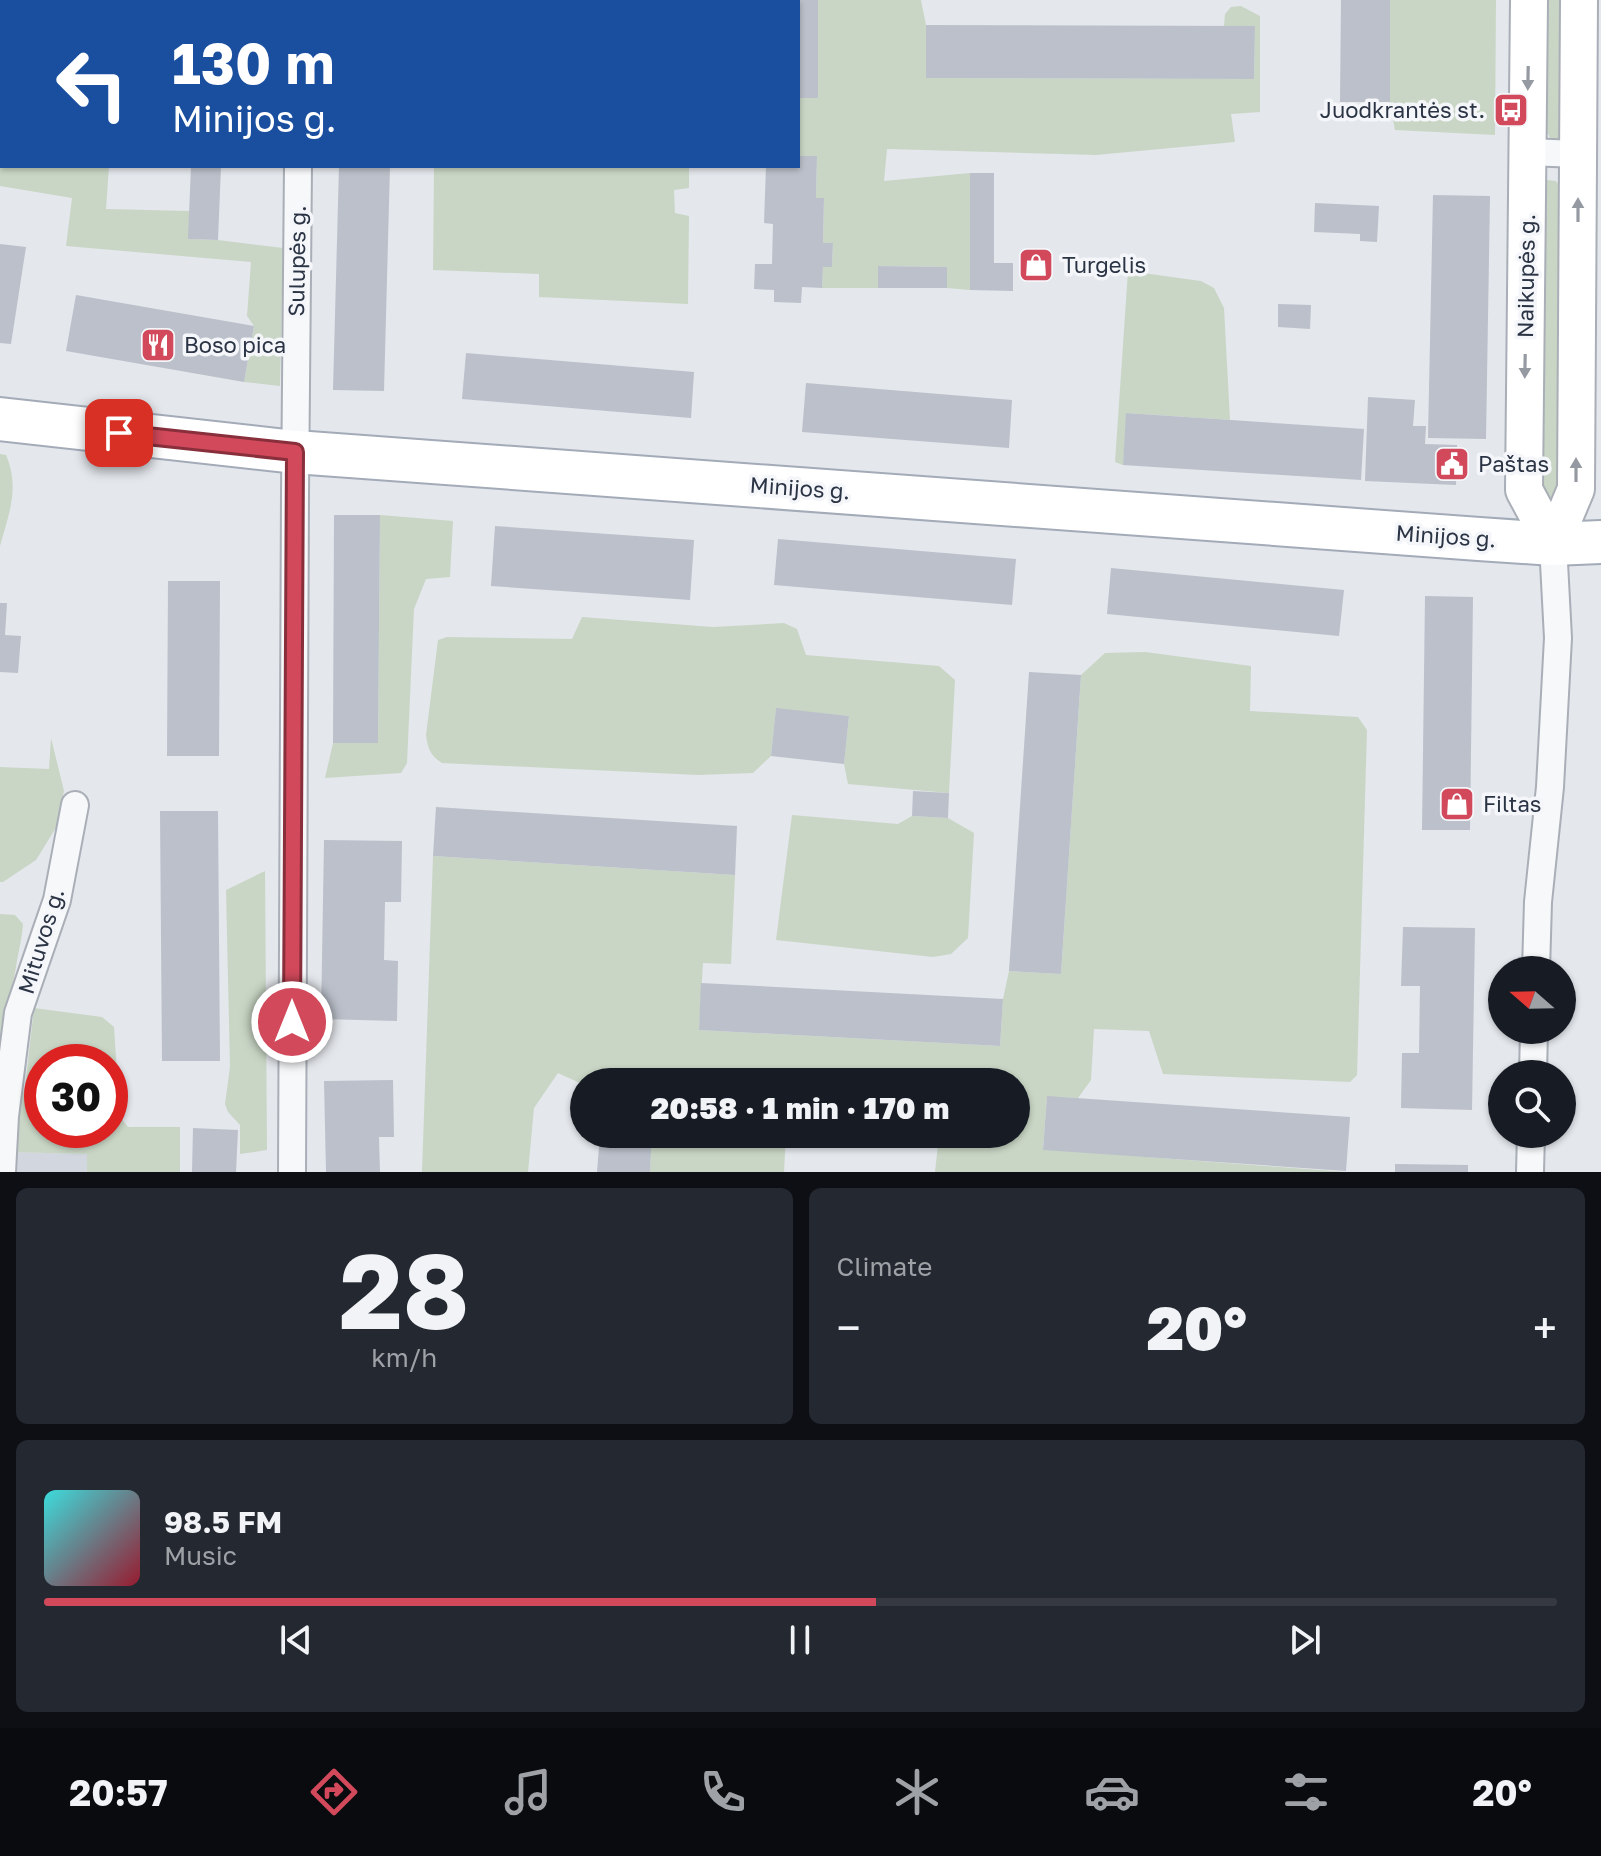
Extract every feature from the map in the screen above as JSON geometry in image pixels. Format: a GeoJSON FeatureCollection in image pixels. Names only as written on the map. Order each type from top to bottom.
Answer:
{"type":"FeatureCollection","features":[{"type":"Feature","properties":{"kind":"main road","name":"Minijos g."},"geometry":{"type":"LineString","coordinates":[[0,419],[295,452],[1553,544],[1601,542]]}},
{"type":"Feature","properties":{"kind":"street","name":"Naikupės g."},"geometry":{"type":"LineString","coordinates":[[1529,0],[1524,490],[1553,544],[1558,638],[1536,956]]}},
{"type":"Feature","properties":{"kind":"street","name":"Naikupės g."},"geometry":{"type":"LineString","coordinates":[[1553,544],[1576,489],[1579,0]]}},
{"type":"Feature","properties":{"kind":"street"},"geometry":{"type":"LineString","coordinates":[[1527,152],[1578,154]]}},
{"type":"Feature","properties":{"kind":"street","name":"Sulupės g."},"geometry":{"type":"LineString","coordinates":[[292,1172],[298,168]]}},
{"type":"Feature","properties":{"kind":"street","name":"Mituvos g."},"geometry":{"type":"LineString","coordinates":[[2,1172],[5,1116],[18,1013],[57,900],[75,805]]}},
{"type":"Feature","properties":{"kind":"street"},"geometry":{"type":"LineString","coordinates":[[1530,1172],[1531,1148]]}},
{"type":"Feature","properties":{"kind":"shaded area"},"geometry":{"type":"Polygon","coordinates":[[[6,1152],[87,1154],[87,1172],[6,1172],[6,1152]]]}},
{"type":"Feature","properties":{"kind":"green space"},"geometry":{"type":"Polygon","coordinates":[[[818,0],[921,0],[926,25],[926,78],[1254,79],[1255,26],[1224,26],[1225,14],[1231,7],[1241,6],[1260,16],[1260,112],[1231,114],[1235,142],[1096,155],[887,149],[884,181],[970,173],[970,290],[947,288],[946,267],[879,266],[878,288],[822,288],[823,267],[832,267],[833,244],[823,243],[824,199],[816,198],[817,157],[800,156],[800,98],[818,98],[818,0]]]}},
{"type":"Feature","properties":{"kind":"green space"},"geometry":{"type":"Polygon","coordinates":[[[1390,0],[1496,0],[1495,135],[1395,130],[1390,102],[1390,0]]]}},
{"type":"Feature","properties":{"kind":"green space"},"geometry":{"type":"Polygon","coordinates":[[[1545,0],[1561,0],[1561,142],[1553,144],[1547,132],[1545,0]]]}},
{"type":"Feature","properties":{"kind":"green space"},"geometry":{"type":"Polygon","coordinates":[[[0,168],[109,168],[106,209],[189,211],[189,239],[283,248],[280,386],[244,382],[254,326],[247,316],[251,262],[66,246],[72,198],[0,186],[0,168]]]}},
{"type":"Feature","properties":{"kind":"green space"},"geometry":{"type":"Polygon","coordinates":[[[434,168],[689,168],[689,188],[674,190],[675,213],[689,216],[688,304],[539,297],[539,274],[433,270],[434,168]]]}},
{"type":"Feature","properties":{"kind":"green space"},"geometry":{"type":"Polygon","coordinates":[[[1547,180],[1556,181],[1561,188],[1559,455],[1557,495],[1553,500],[1547,500],[1542,489],[1544,190],[1547,180]]]}},
{"type":"Feature","properties":{"kind":"green space"},"geometry":{"type":"Polygon","coordinates":[[[1128,271],[1201,281],[1214,288],[1224,308],[1230,420],[1127,413],[1123,465],[1115,462],[1128,271]]]}},
{"type":"Feature","properties":{"kind":"green space"},"geometry":{"type":"Polygon","coordinates":[[[0,454],[6,455],[13,490],[0,546],[0,454]]]}},
{"type":"Feature","properties":{"kind":"green space"},"geometry":{"type":"Polygon","coordinates":[[[380,515],[453,521],[450,577],[426,579],[414,609],[407,763],[401,773],[325,778],[333,743],[378,743],[380,515]]]}},
{"type":"Feature","properties":{"kind":"green space"},"geometry":{"type":"Polygon","coordinates":[[[582,617],[713,627],[784,623],[797,629],[806,655],[939,666],[955,680],[949,793],[848,784],[844,764],[849,716],[776,709],[771,756],[753,773],[698,775],[442,763],[435,757],[426,735],[438,640],[447,637],[572,639],[582,617]]]}},
{"type":"Feature","properties":{"kind":"green space"},"geometry":{"type":"Polygon","coordinates":[[[1145,652],[1251,666],[1250,711],[1358,717],[1367,730],[1357,1075],[1350,1082],[1163,1074],[1149,1031],[1094,1029],[1091,1080],[1078,1098],[1047,1097],[1043,1149],[1346,1172],[935,1172],[938,1148],[1030,1148],[1030,1068],[570,1068],[570,1079],[558,1073],[534,1108],[528,1172],[422,1172],[433,856],[735,875],[731,964],[703,963],[699,1030],[1000,1046],[1003,999],[1009,971],[1061,974],[1081,675],[1105,653],[1145,652]]]}},
{"type":"Feature","properties":{"kind":"green space"},"geometry":{"type":"Polygon","coordinates":[[[51,738],[64,791],[57,826],[36,860],[0,882],[0,767],[49,769],[51,738]]]}},
{"type":"Feature","properties":{"kind":"green space"},"geometry":{"type":"Polygon","coordinates":[[[792,815],[898,824],[912,816],[948,818],[974,833],[968,938],[951,954],[933,957],[776,940],[792,815]]]}},
{"type":"Feature","properties":{"kind":"green space"},"geometry":{"type":"Polygon","coordinates":[[[265,871],[267,1150],[240,1154],[240,1125],[225,1104],[230,1067],[226,890],[265,871]]]}},
{"type":"Feature","properties":{"kind":"green space"},"geometry":{"type":"Polygon","coordinates":[[[0,914],[15,915],[23,924],[0,1062],[0,914]]]}},
{"type":"Feature","properties":{"kind":"green space"},"geometry":{"type":"Polygon","coordinates":[[[34,1008],[102,1017],[114,1027],[115,1044],[30,1044],[34,1008]]]}},
{"type":"Feature","properties":{"kind":"green space"},"geometry":{"type":"Polygon","coordinates":[[[24,1090],[24,1148],[128,1148],[128,1127],[180,1127],[180,1172],[87,1172],[87,1154],[6,1152],[24,1090]]]}},
{"type":"Feature","properties":{"kind":"green space"},"geometry":{"type":"Polygon","coordinates":[[[651,1148],[785,1148],[784,1172],[650,1172],[651,1148]]]}},
{"type":"Feature","properties":{"kind":"building"},"geometry":{"type":"Polygon","coordinates":[[[800,0],[818,0],[818,98],[800,98],[800,0]]]}},
{"type":"Feature","properties":{"kind":"building"},"geometry":{"type":"Polygon","coordinates":[[[1341,0],[1390,0],[1390,102],[1340,102],[1341,0]]]}},
{"type":"Feature","properties":{"kind":"building"},"geometry":{"type":"Polygon","coordinates":[[[926,25],[1255,26],[1254,79],[926,78],[926,25]]]}},
{"type":"Feature","properties":{"kind":"building"},"geometry":{"type":"Polygon","coordinates":[[[800,156],[817,156],[816,198],[824,198],[823,243],[833,243],[832,267],[823,267],[822,288],[802,287],[801,303],[774,302],[774,290],[754,289],[755,264],[772,264],[773,224],[764,223],[766,168],[800,168],[800,156]]]}},
{"type":"Feature","properties":{"kind":"building"},"geometry":{"type":"Polygon","coordinates":[[[191,168],[221,168],[218,240],[188,239],[191,168]]]}},
{"type":"Feature","properties":{"kind":"building"},"geometry":{"type":"Polygon","coordinates":[[[339,168],[390,168],[384,391],[333,390],[339,168]]]}},
{"type":"Feature","properties":{"kind":"building"},"geometry":{"type":"Polygon","coordinates":[[[970,173],[994,173],[994,263],[1013,263],[1013,291],[970,290],[970,173]]]}},
{"type":"Feature","properties":{"kind":"building"},"geometry":{"type":"Polygon","coordinates":[[[1433,195],[1490,196],[1486,439],[1428,438],[1433,195]]]}},
{"type":"Feature","properties":{"kind":"building"},"geometry":{"type":"Polygon","coordinates":[[[1315,203],[1379,206],[1377,242],[1360,241],[1360,234],[1314,232],[1315,203]]]}},
{"type":"Feature","properties":{"kind":"building"},"geometry":{"type":"Polygon","coordinates":[[[0,244],[26,247],[11,344],[0,343],[0,244]]]}},
{"type":"Feature","properties":{"kind":"building"},"geometry":{"type":"Polygon","coordinates":[[[878,266],[947,267],[947,288],[878,288],[878,266]]]}},
{"type":"Feature","properties":{"kind":"building"},"geometry":{"type":"Polygon","coordinates":[[[76,295],[254,326],[244,382],[66,351],[76,295]]]}},
{"type":"Feature","properties":{"kind":"building"},"geometry":{"type":"Polygon","coordinates":[[[1278,304],[1311,305],[1310,329],[1278,327],[1278,304]]]}},
{"type":"Feature","properties":{"kind":"building"},"geometry":{"type":"Polygon","coordinates":[[[466,353],[694,372],[691,418],[462,399],[466,353]]]}},
{"type":"Feature","properties":{"kind":"building"},"geometry":{"type":"Polygon","coordinates":[[[806,383],[1012,400],[1009,448],[802,432],[806,383]]]}},
{"type":"Feature","properties":{"kind":"building"},"geometry":{"type":"Polygon","coordinates":[[[1368,397],[1415,400],[1413,426],[1426,426],[1425,444],[1457,445],[1456,485],[1365,481],[1368,397]]]}},
{"type":"Feature","properties":{"kind":"building"},"geometry":{"type":"Polygon","coordinates":[[[1126,413],[1364,429],[1361,480],[1123,465],[1126,413]]]}},
{"type":"Feature","properties":{"kind":"building"},"geometry":{"type":"Polygon","coordinates":[[[334,515],[380,515],[378,743],[333,743],[334,515]]]}},
{"type":"Feature","properties":{"kind":"building"},"geometry":{"type":"Polygon","coordinates":[[[495,526],[694,540],[690,600],[491,586],[495,526]]]}},
{"type":"Feature","properties":{"kind":"building"},"geometry":{"type":"Polygon","coordinates":[[[778,539],[1016,559],[1012,605],[774,585],[778,539]]]}},
{"type":"Feature","properties":{"kind":"building"},"geometry":{"type":"Polygon","coordinates":[[[1111,568],[1344,590],[1339,636],[1107,614],[1111,568]]]}},
{"type":"Feature","properties":{"kind":"building"},"geometry":{"type":"Polygon","coordinates":[[[168,581],[220,581],[219,756],[167,756],[168,581]]]}},
{"type":"Feature","properties":{"kind":"building"},"geometry":{"type":"Polygon","coordinates":[[[1425,596],[1473,597],[1470,830],[1422,830],[1425,596]]]}},
{"type":"Feature","properties":{"kind":"building"},"geometry":{"type":"Polygon","coordinates":[[[0,603],[7,603],[5,635],[21,636],[18,673],[0,672],[0,603]]]}},
{"type":"Feature","properties":{"kind":"building"},"geometry":{"type":"Polygon","coordinates":[[[1029,672],[1081,675],[1061,974],[1009,971],[1029,672]]]}},
{"type":"Feature","properties":{"kind":"building"},"geometry":{"type":"Polygon","coordinates":[[[776,708],[849,716],[844,764],[771,756],[776,708]]]}},
{"type":"Feature","properties":{"kind":"building"},"geometry":{"type":"Polygon","coordinates":[[[913,791],[949,793],[948,818],[912,816],[913,791]]]}},
{"type":"Feature","properties":{"kind":"building"},"geometry":{"type":"Polygon","coordinates":[[[436,807],[737,826],[735,875],[433,856],[436,807]]]}},
{"type":"Feature","properties":{"kind":"building"},"geometry":{"type":"Polygon","coordinates":[[[160,811],[218,811],[220,1061],[162,1061],[160,811]]]}},
{"type":"Feature","properties":{"kind":"building"},"geometry":{"type":"Polygon","coordinates":[[[324,840],[402,841],[401,902],[385,902],[384,960],[398,961],[397,1021],[321,1019],[324,840]]]}},
{"type":"Feature","properties":{"kind":"building"},"geometry":{"type":"Polygon","coordinates":[[[1403,927],[1475,928],[1472,1110],[1401,1108],[1402,1053],[1419,1053],[1420,986],[1401,986],[1403,927]]]}},
{"type":"Feature","properties":{"kind":"building"},"geometry":{"type":"Polygon","coordinates":[[[701,983],[1003,999],[1000,1046],[699,1030],[701,983]]]}},
{"type":"Feature","properties":{"kind":"building"},"geometry":{"type":"Polygon","coordinates":[[[393,1080],[394,1137],[379,1137],[380,1172],[326,1172],[324,1081],[393,1080]]]}},
{"type":"Feature","properties":{"kind":"building"},"geometry":{"type":"Polygon","coordinates":[[[1047,1096],[1350,1117],[1346,1171],[1043,1150],[1047,1096]]]}},
{"type":"Feature","properties":{"kind":"building"},"geometry":{"type":"Polygon","coordinates":[[[193,1128],[238,1130],[236,1172],[192,1172],[193,1128]]]}},
{"type":"Feature","properties":{"kind":"building"},"geometry":{"type":"Polygon","coordinates":[[[599,1148],[651,1148],[650,1172],[597,1172],[599,1148]]]}},
{"type":"Feature","properties":{"kind":"building"},"geometry":{"type":"Polygon","coordinates":[[[1395,1164],[1468,1165],[1468,1172],[1395,1172],[1395,1164]]]}},
{"type":"Feature","properties":{"kind":"place","name":"Juodkrantės st."},"geometry":{"type":"Point","coordinates":[1511,110]}},
{"type":"Feature","properties":{"kind":"place","name":"Turgelis"},"geometry":{"type":"Point","coordinates":[1036,265]}},
{"type":"Feature","properties":{"kind":"place","name":"Boso pica"},"geometry":{"type":"Point","coordinates":[158,345]}},
{"type":"Feature","properties":{"kind":"place","name":"Paštas"},"geometry":{"type":"Point","coordinates":[1452,464]}},
{"type":"Feature","properties":{"kind":"place","name":"Filtas"},"geometry":{"type":"Point","coordinates":[1457,804]}},
{"type":"Feature","properties":{"kind":"route"},"geometry":{"type":"LineString","coordinates":[[119,433],[295,452],[292,1022]]}}]}
